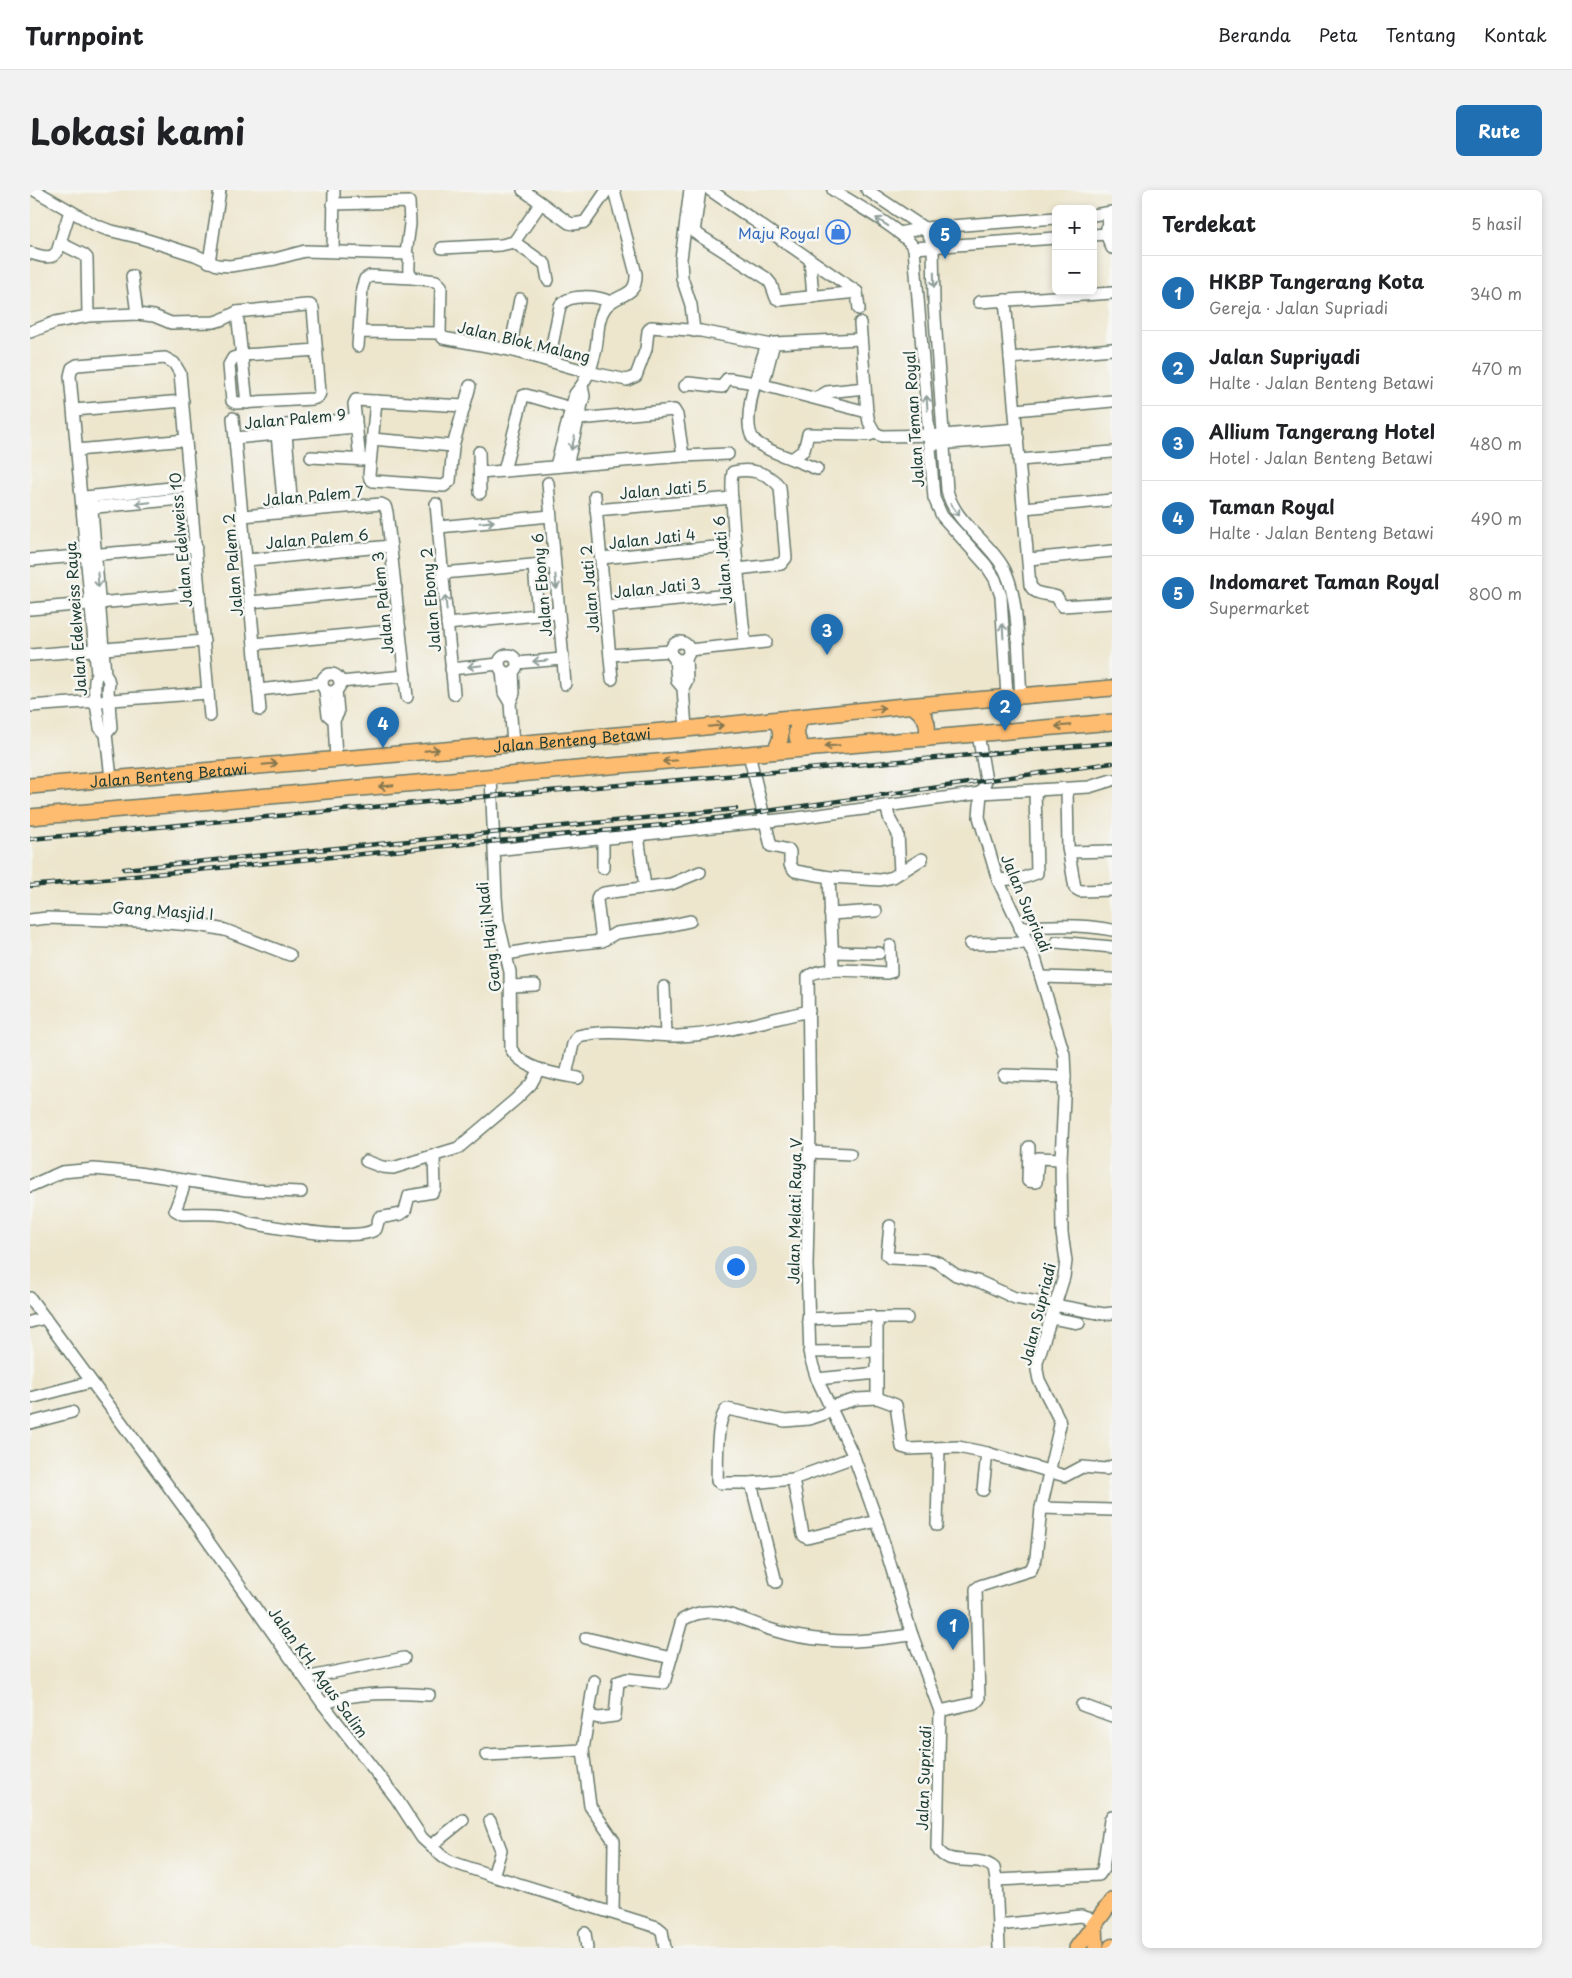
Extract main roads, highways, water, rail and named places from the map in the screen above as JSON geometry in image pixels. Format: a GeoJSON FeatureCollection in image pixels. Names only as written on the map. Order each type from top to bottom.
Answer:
{"type":"FeatureCollection","features":[{"type":"Feature","properties":{"kind":"main road","name":"Jalan Benteng Betawi"},"geometry":{"type":"LineString","coordinates":[[30,786],[686,729],[1112,688]]}},
{"type":"Feature","properties":{"kind":"main road"},"geometry":{"type":"LineString","coordinates":[[944,703],[938,710],[936,724],[944,736]]}},
{"type":"Feature","properties":{"kind":"main road"},"geometry":{"type":"LineString","coordinates":[[913,706],[926,718],[928,724],[927,738]]}},
{"type":"Feature","properties":{"kind":"main road"},"geometry":{"type":"LineString","coordinates":[[802,717],[796,736],[804,749]]}},
{"type":"Feature","properties":{"kind":"main road"},"geometry":{"type":"LineString","coordinates":[[775,720],[781,730],[781,738],[775,751]]}},
{"type":"Feature","properties":{"kind":"main road","name":"Jalan Benteng Betawi"},"geometry":{"type":"LineString","coordinates":[[30,817],[1112,722]]}},
{"type":"Feature","properties":{"kind":"main road"},"geometry":{"type":"LineString","coordinates":[[1077,1948],[1091,1920],[1112,1901]]}},
{"type":"Feature","properties":{"kind":"main road"},"geometry":{"type":"LineString","coordinates":[[1091,1920],[1096,1948]]}},
{"type":"Feature","properties":{"kind":"railway"},"geometry":{"type":"LineString","coordinates":[[30,839],[491,796],[1112,743]]}},
{"type":"Feature","properties":{"kind":"railway"},"geometry":{"type":"LineString","coordinates":[[30,886],[674,824],[1112,763]]}},
{"type":"Feature","properties":{"kind":"railway"},"geometry":{"type":"LineString","coordinates":[[124,869],[736,809]]}},
{"type":"Feature","properties":{"kind":"place","name":"Maju Royal"},"geometry":{"type":"Point","coordinates":[838,232]}},
{"type":"Feature","properties":{"kind":"place","name":"Indomaret Taman Royal"},"geometry":{"type":"Point","coordinates":[945,259]}},
{"type":"Feature","properties":{"kind":"place","name":"Allium Tangerang Hotel"},"geometry":{"type":"Point","coordinates":[827,655]}},
{"type":"Feature","properties":{"kind":"place","name":"Jalan Supriyadi"},"geometry":{"type":"Point","coordinates":[1005,731]}},
{"type":"Feature","properties":{"kind":"place","name":"Taman Royal"},"geometry":{"type":"Point","coordinates":[383,748]}},
{"type":"Feature","properties":{"kind":"place","name":"HKBP Tangerang Kota"},"geometry":{"type":"Point","coordinates":[953,1650]}}]}
